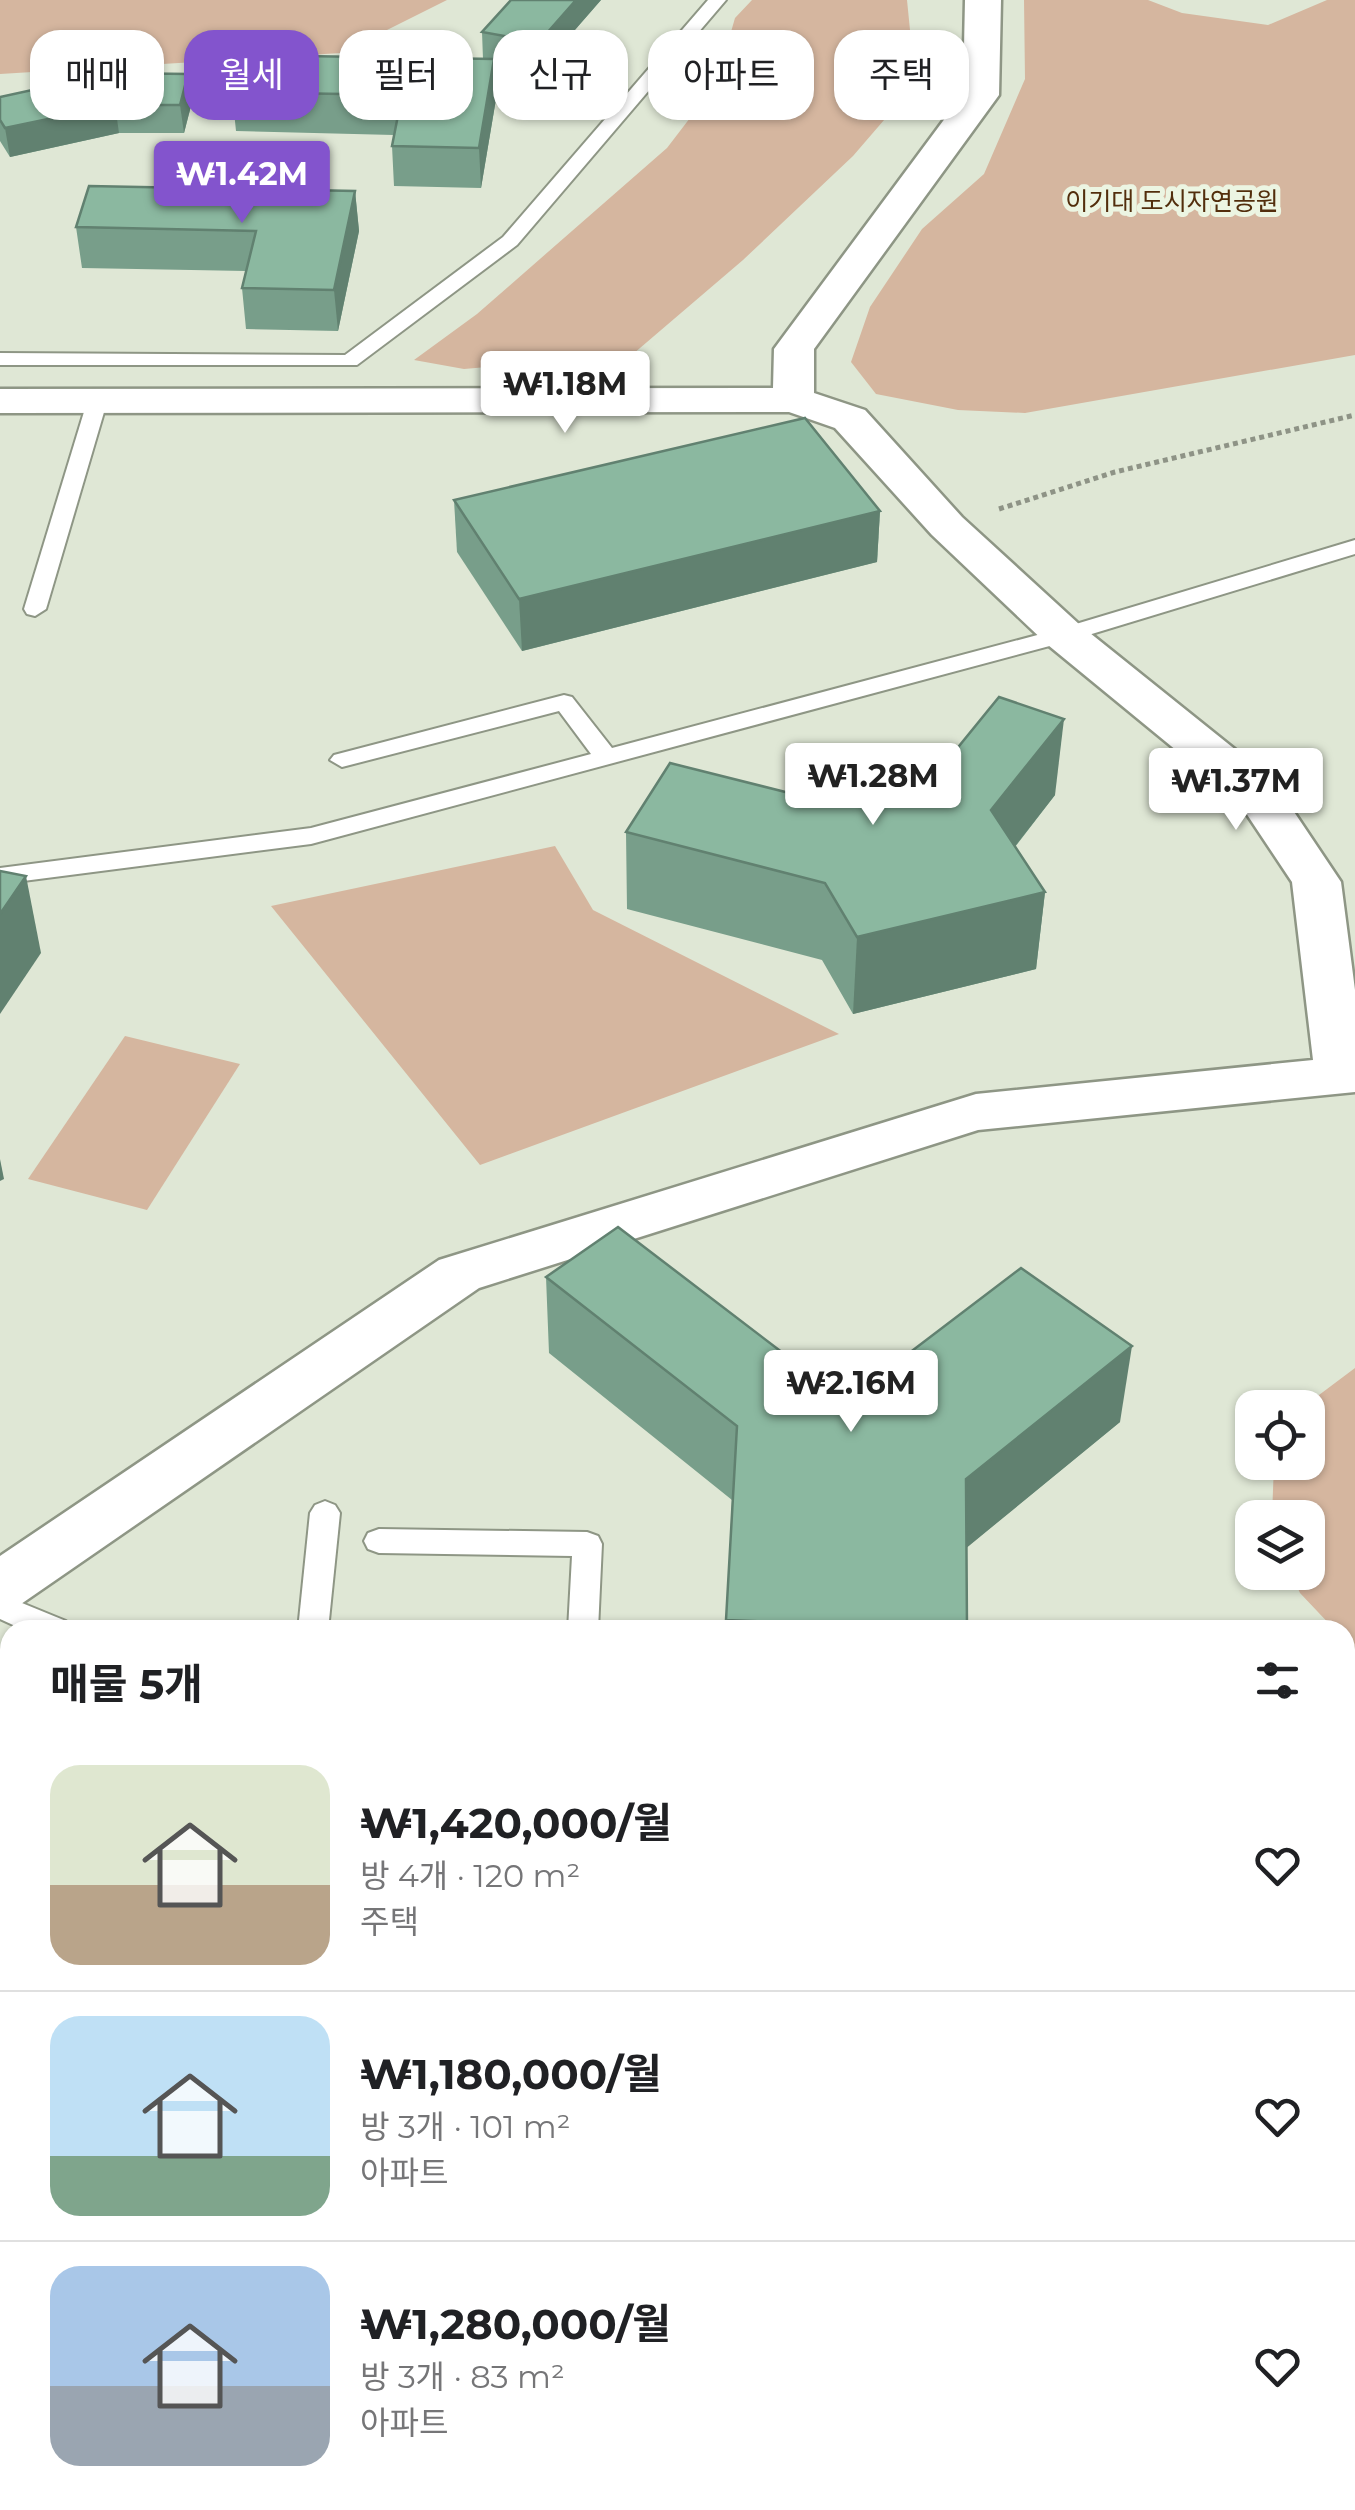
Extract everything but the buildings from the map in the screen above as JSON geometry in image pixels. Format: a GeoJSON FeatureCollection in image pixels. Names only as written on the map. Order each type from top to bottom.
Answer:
{"type":"FeatureCollection","features":[{"type":"Feature","properties":{"kind":"street"},"geometry":{"type":"LineString","coordinates":[[792,400],[794,349],[981,95],[983,0]]}},
{"type":"Feature","properties":{"kind":"street"},"geometry":{"type":"LineString","coordinates":[[0,402],[792,400],[850,419],[947,526],[1064,636],[1255,790],[1316,882],[1348,1073],[976,1112],[459,1274],[0,1587]]}},
{"type":"Feature","properties":{"kind":"lane"},"geometry":{"type":"LineString","coordinates":[[0,359],[350,361],[510,241],[717,0]]}},
{"type":"Feature","properties":{"kind":"lane"},"geometry":{"type":"LineString","coordinates":[[35,608],[97,402]]}},
{"type":"Feature","properties":{"kind":"lane"},"geometry":{"type":"LineString","coordinates":[[0,876],[310,836],[1064,636],[1355,547]]}},
{"type":"Feature","properties":{"kind":"lane"},"geometry":{"type":"LineString","coordinates":[[342,760],[564,702],[606,757]]}},
{"type":"Feature","properties":{"kind":"lane"},"geometry":{"type":"LineString","coordinates":[[314,1620],[326,1513]]}},
{"type":"Feature","properties":{"kind":"lane"},"geometry":{"type":"LineString","coordinates":[[379,1541],[587,1544],[583,1620]]}},
{"type":"Feature","properties":{"kind":"lane"},"geometry":{"type":"LineString","coordinates":[[0,1606],[32,1620]]}},
{"type":"Feature","properties":{"kind":"path"},"geometry":{"type":"LineString","coordinates":[[947,526],[1115,472],[1355,414]]}},
{"type":"Feature","properties":{"kind":"green space"},"geometry":{"type":"Polygon","coordinates":[[[0,0],[447,0],[387,30],[339,30],[339,53],[319,54],[319,30],[184,30],[184,63],[164,64],[164,30],[30,30],[30,72],[0,74],[0,0]]]}},
{"type":"Feature","properties":{"kind":"green space"},"geometry":{"type":"Polygon","coordinates":[[[752,0],[907,0],[910,30],[834,30],[834,120],[884,120],[853,156],[743,260],[633,354],[464,369],[414,360],[477,314],[667,148],[688,120],[814,120],[814,30],[732,30],[735,18],[752,0]]]}},
{"type":"Feature","properties":{"kind":"green space","name":"이기대 도시자연공원"},"geometry":{"type":"Polygon","coordinates":[[[1024,0],[1148,0],[1182,13],[1268,25],[1327,0],[1355,0],[1355,355],[1025,413],[958,410],[876,394],[851,362],[870,307],[922,229],[984,174],[1025,79],[1024,0]]]}},
{"type":"Feature","properties":{"kind":"green space"},"geometry":{"type":"Polygon","coordinates":[[[555,846],[593,910],[839,1034],[480,1165],[271,906],[555,846]]]}},
{"type":"Feature","properties":{"kind":"green space"},"geometry":{"type":"Polygon","coordinates":[[[125,1036],[240,1064],[147,1210],[28,1179],[125,1036]]]}},
{"type":"Feature","properties":{"kind":"green space"},"geometry":{"type":"Polygon","coordinates":[[[1355,1368],[1355,1620],[1326,1620],[1299,1590],[1325,1590],[1325,1500],[1273,1500],[1273,1480],[1325,1480],[1325,1390],[1355,1368]]]}}]}
